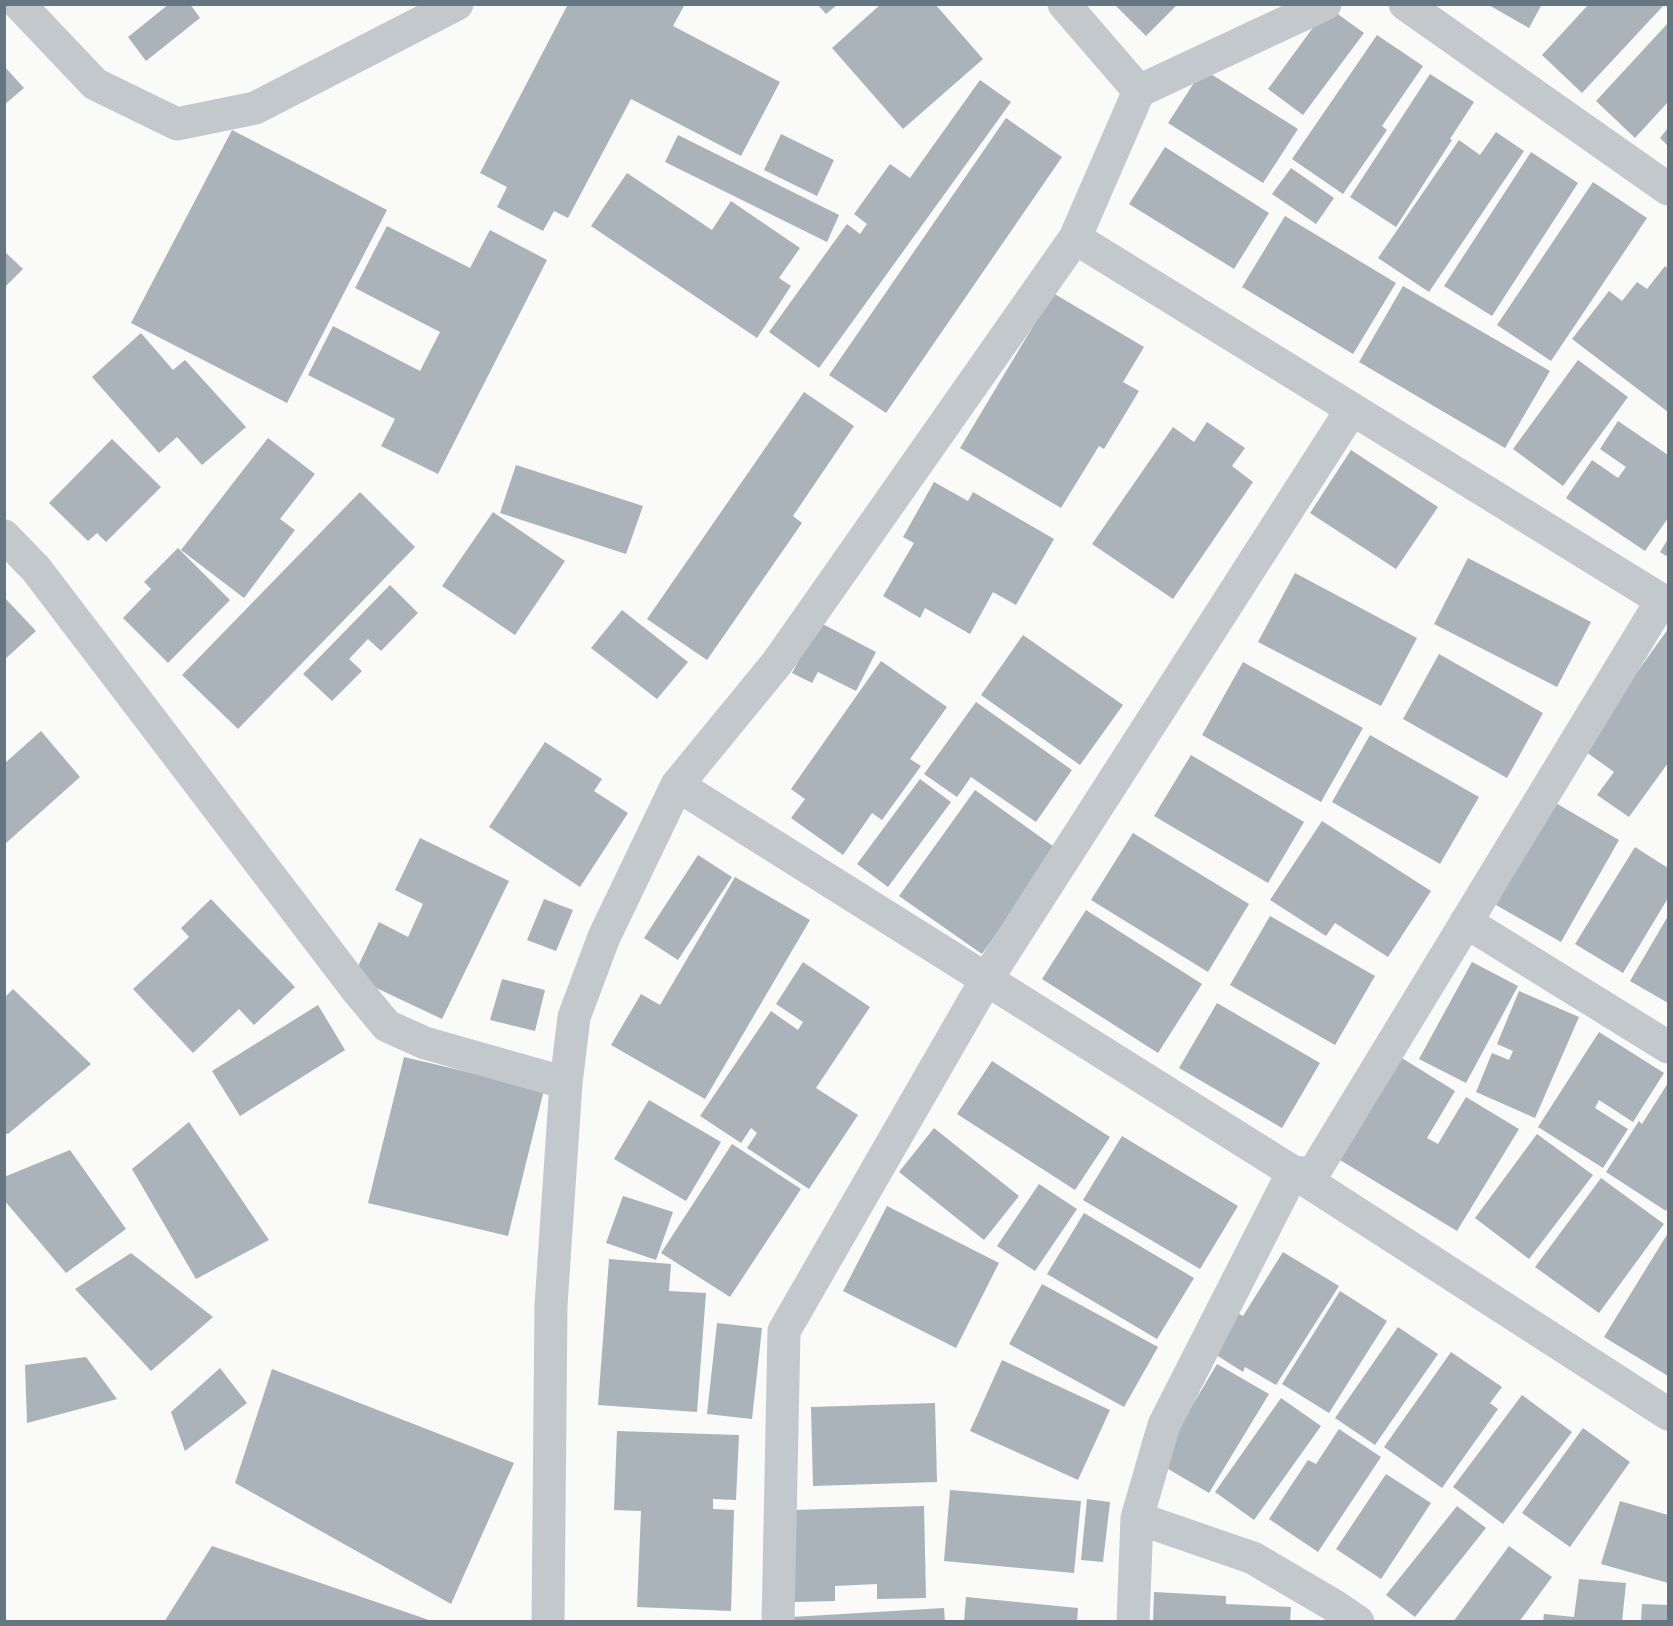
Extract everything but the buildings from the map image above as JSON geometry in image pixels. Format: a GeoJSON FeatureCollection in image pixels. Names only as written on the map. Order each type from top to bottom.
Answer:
{"type":"FeatureCollection","features":[{"type":"Feature","properties":{"kind":"street"},"geometry":{"type":"LineString","coordinates":[[19,4],[95,84],[177,124],[255,108],[457,4]]}},
{"type":"Feature","properties":{"kind":"street"},"geometry":{"type":"LineString","coordinates":[[1064,4],[1139,91]]}},
{"type":"Feature","properties":{"kind":"street"},"geometry":{"type":"LineString","coordinates":[[548,1622],[550,1305],[566,1083],[574,1017],[603,937],[677,785],[777,663],[1075,238],[1139,91],[1325,4]]}},
{"type":"Feature","properties":{"kind":"street"},"geometry":{"type":"LineString","coordinates":[[1405,4],[1668,189]]}},
{"type":"Feature","properties":{"kind":"street"},"geometry":{"type":"LineString","coordinates":[[1075,238],[1665,602],[1312,1174],[1293,1172]]}},
{"type":"Feature","properties":{"kind":"street"},"geometry":{"type":"LineString","coordinates":[[778,1622],[784,1332],[986,980],[1352,409]]}},
{"type":"Feature","properties":{"kind":"street"},"geometry":{"type":"LineString","coordinates":[[4,536],[36,569],[343,972],[387,1026],[425,1043],[566,1083]]}},
{"type":"Feature","properties":{"kind":"street"},"geometry":{"type":"LineString","coordinates":[[677,785],[1293,1172],[1668,1414]]}},
{"type":"Feature","properties":{"kind":"street"},"geometry":{"type":"LineString","coordinates":[[1466,922],[1668,1047]]}},
{"type":"Feature","properties":{"kind":"street"},"geometry":{"type":"LineString","coordinates":[[1133,1622],[1137,1518],[1164,1425],[1293,1172]]}},
{"type":"Feature","properties":{"kind":"street"},"geometry":{"type":"LineString","coordinates":[[1137,1518],[1252,1558],[1358,1622]]}}]}
